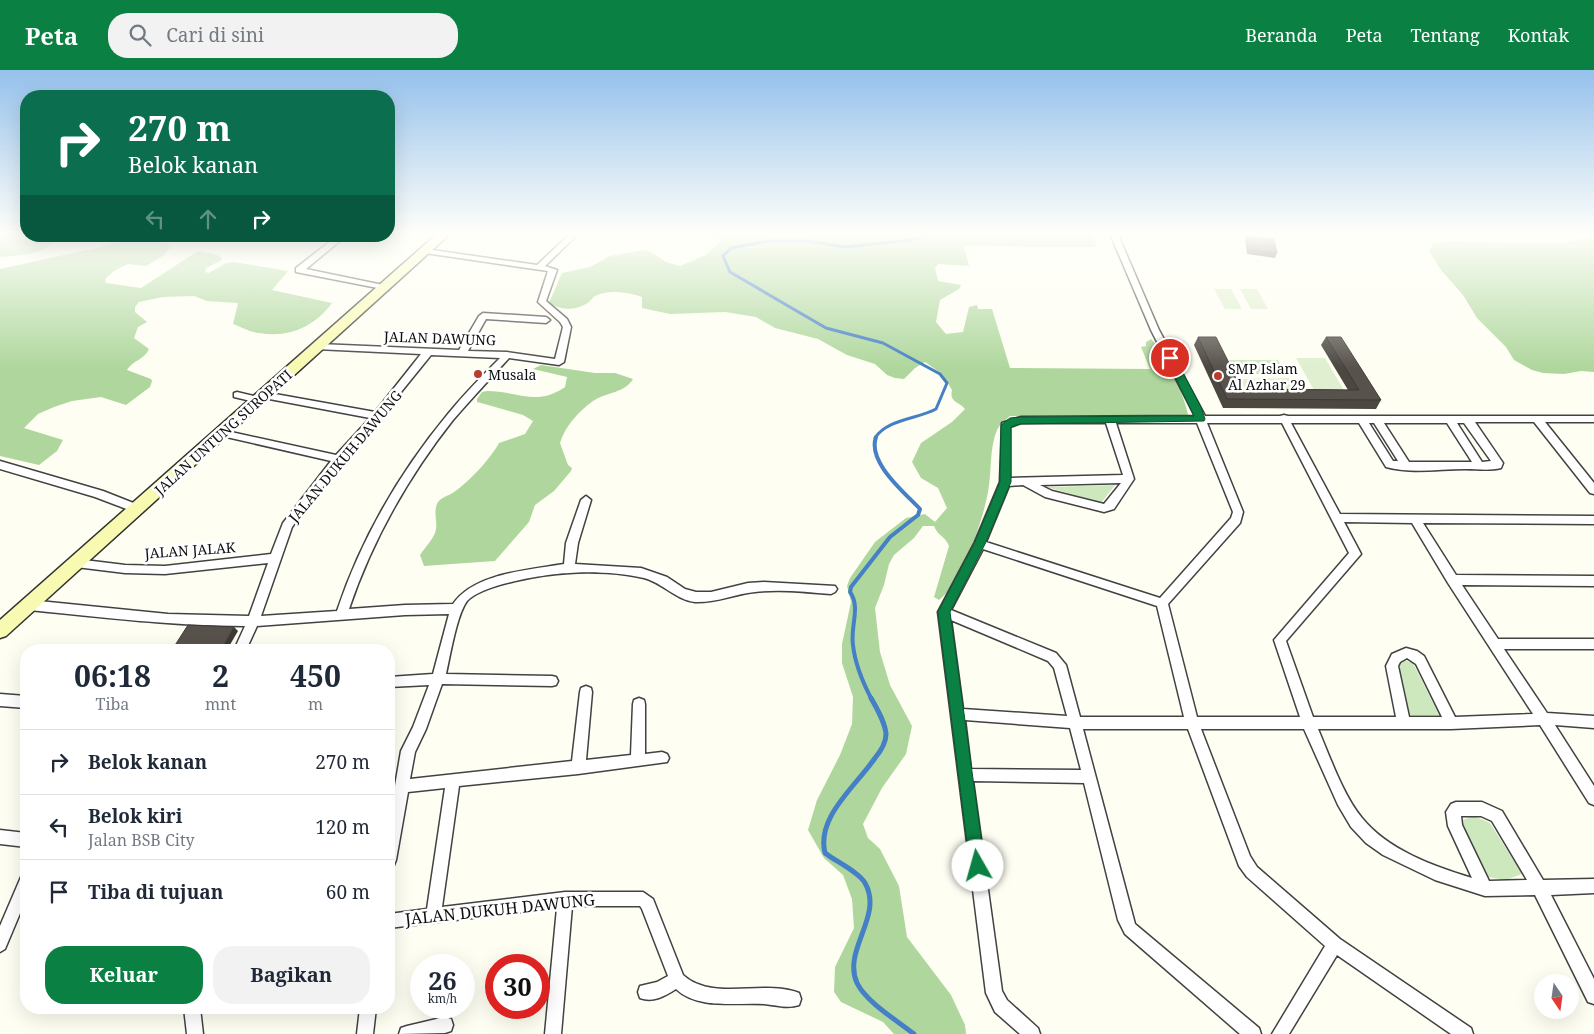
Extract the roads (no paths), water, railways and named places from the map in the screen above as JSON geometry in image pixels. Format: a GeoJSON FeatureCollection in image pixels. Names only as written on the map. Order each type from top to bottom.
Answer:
{"type":"FeatureCollection","features":[{"type":"Feature","properties":{"kind":"main road","name":"JALAN UNTUNG SUROPATI"},"geometry":{"type":"LineString","coordinates":[[0,631],[396,278]]}},
{"type":"Feature","properties":{"kind":"street"},"geometry":{"type":"LineString","coordinates":[[338,278],[385,288]]}},
{"type":"Feature","properties":{"kind":"street","name":"JALAN DAWUNG"},"geometry":{"type":"LineString","coordinates":[[318,347],[506,355],[559,362],[567,327],[542,302],[550,278]]}},
{"type":"Feature","properties":{"kind":"street"},"geometry":{"type":"LineString","coordinates":[[1133,278],[1155,330],[1195,405],[1238,512],[1238,517],[1162,603]]}},
{"type":"Feature","properties":{"kind":"street"},"geometry":{"type":"LineString","coordinates":[[462,353],[484,316],[546,320]]}},
{"type":"Feature","properties":{"kind":"street","name":"JALAN DUKUH DAWUNG"},"geometry":{"type":"LineString","coordinates":[[242,644],[287,526],[338,459],[377,416],[427,353]]}},
{"type":"Feature","properties":{"kind":"street"},"geometry":{"type":"LineString","coordinates":[[342,614],[347,596],[374,534],[407,479],[450,418],[506,355]]}},
{"type":"Feature","properties":{"kind":"street"},"geometry":{"type":"LineString","coordinates":[[238,395],[377,416]]}},
{"type":"Feature","properties":{"kind":"street"},"geometry":{"type":"LineString","coordinates":[[1284,418],[1355,556],[1280,640],[1308,722],[1343,800],[1356,822],[1371,838],[1388,850],[1440,875],[1485,889],[1540,889],[1594,886]]}},
{"type":"Feature","properties":{"kind":"street"},"geometry":{"type":"LineString","coordinates":[[1032,1034],[1002,1006],[994,993],[944,612],[980,544],[1005,482],[1006,425],[1009,422],[1020,420],[1284,418],[1594,419]]}},
{"type":"Feature","properties":{"kind":"street"},"geometry":{"type":"LineString","coordinates":[[1362,419],[1390,464],[1406,466],[1479,466],[1498,464],[1467,419]]}},
{"type":"Feature","properties":{"kind":"street"},"geometry":{"type":"LineString","coordinates":[[1377,419],[1406,466]]}},
{"type":"Feature","properties":{"kind":"street"},"geometry":{"type":"LineString","coordinates":[[1450,419],[1473,453],[1479,466]]}},
{"type":"Feature","properties":{"kind":"street"},"geometry":{"type":"LineString","coordinates":[[1537,419],[1594,490]]}},
{"type":"Feature","properties":{"kind":"street"},"geometry":{"type":"LineString","coordinates":[[1110,420],[1129,479]]}},
{"type":"Feature","properties":{"kind":"street"},"geometry":{"type":"LineString","coordinates":[[222,432],[338,459]]}},
{"type":"Feature","properties":{"kind":"street"},"geometry":{"type":"LineString","coordinates":[[0,465],[99,494],[137,509]]}},
{"type":"Feature","properties":{"kind":"street"},"geometry":{"type":"LineString","coordinates":[[1025,483],[1049,494],[1104,508],[1110,506],[1129,479]]}},
{"type":"Feature","properties":{"kind":"street"},"geometry":{"type":"LineString","coordinates":[[1005,482],[1129,479]]}},
{"type":"Feature","properties":{"kind":"street"},"geometry":{"type":"LineString","coordinates":[[569,568],[572,543],[586,500]]}},
{"type":"Feature","properties":{"kind":"street"},"geometry":{"type":"LineString","coordinates":[[1336,518],[1594,520]]}},
{"type":"Feature","properties":{"kind":"street"},"geometry":{"type":"LineString","coordinates":[[1416,520],[1452,580],[1546,719],[1594,798]]}},
{"type":"Feature","properties":{"kind":"street"},"geometry":{"type":"LineString","coordinates":[[980,544],[1162,603]]}},
{"type":"Feature","properties":{"kind":"street","name":"JALAN JALAK"},"geometry":{"type":"LineString","coordinates":[[76,562],[125,568],[165,570],[276,558]]}},
{"type":"Feature","properties":{"kind":"street"},"geometry":{"type":"LineString","coordinates":[[395,826],[408,751],[419,729],[438,679],[456,609],[464,597],[477,589],[491,583],[525,575],[569,568],[622,571],[650,576],[663,580],[680,594],[697,598],[754,587],[831,589]]}},
{"type":"Feature","properties":{"kind":"street"},"geometry":{"type":"LineString","coordinates":[[1452,580],[1594,581]]}},
{"type":"Feature","properties":{"kind":"street"},"geometry":{"type":"LineString","coordinates":[[1162,603],[1192,723],[1244,861],[1252,872],[1335,944],[1465,1034]]}},
{"type":"Feature","properties":{"kind":"street"},"geometry":{"type":"LineString","coordinates":[[29,605],[133,615],[252,621],[417,608],[456,609]]}},
{"type":"Feature","properties":{"kind":"street"},"geometry":{"type":"LineString","coordinates":[[944,612],[1056,660],[1060,664],[1130,930],[1254,1034]]}},
{"type":"Feature","properties":{"kind":"street"},"geometry":{"type":"LineString","coordinates":[[1495,644],[1594,644]]}},
{"type":"Feature","properties":{"kind":"street"},"geometry":{"type":"LineString","coordinates":[[1404,722],[1392,666],[1396,658],[1406,653],[1420,660],[1452,723]]}},
{"type":"Feature","properties":{"kind":"street"},"geometry":{"type":"LineString","coordinates":[[395,682],[438,679],[552,681]]}},
{"type":"Feature","properties":{"kind":"street"},"geometry":{"type":"LineString","coordinates":[[578,768],[586,692]]}},
{"type":"Feature","properties":{"kind":"street"},"geometry":{"type":"LineString","coordinates":[[0,700],[20,702]]}},
{"type":"Feature","properties":{"kind":"street"},"geometry":{"type":"LineString","coordinates":[[638,760],[639,704]]}},
{"type":"Feature","properties":{"kind":"street"},"geometry":{"type":"LineString","coordinates":[[958,714],[1076,723],[1452,723],[1546,719],[1594,722]]}},
{"type":"Feature","properties":{"kind":"street"},"geometry":{"type":"LineString","coordinates":[[402,786],[662,758]]}},
{"type":"Feature","properties":{"kind":"street"},"geometry":{"type":"LineString","coordinates":[[966,775],[1090,776]]}},
{"type":"Feature","properties":{"kind":"street"},"geometry":{"type":"LineString","coordinates":[[433,916],[452,781]]}},
{"type":"Feature","properties":{"kind":"street"},"geometry":{"type":"LineString","coordinates":[[1485,889],[1455,826],[1453,812],[1456,809],[1482,809],[1497,816],[1540,889],[1594,996]]}},
{"type":"Feature","properties":{"kind":"street"},"geometry":{"type":"LineString","coordinates":[[0,837],[20,839]]}},
{"type":"Feature","properties":{"kind":"street"},"geometry":{"type":"LineString","coordinates":[[0,944],[20,896]]}},
{"type":"Feature","properties":{"kind":"street","name":"JALAN DUKUH DAWUNG"},"geometry":{"type":"LineString","coordinates":[[395,920],[564,899],[638,898],[646,901],[677,980]]}},
{"type":"Feature","properties":{"kind":"street"},"geometry":{"type":"LineString","coordinates":[[553,1034],[564,899]]}},
{"type":"Feature","properties":{"kind":"street"},"geometry":{"type":"LineString","coordinates":[[1280,1034],[1335,944]]}},
{"type":"Feature","properties":{"kind":"street"},"geometry":{"type":"LineString","coordinates":[[646,992],[659,990],[677,980],[688,990],[719,996],[763,996],[793,999]]}},
{"type":"Feature","properties":{"kind":"street"},"geometry":{"type":"LineString","coordinates":[[193,1014],[195,1034]]}},
{"type":"Feature","properties":{"kind":"street"},"geometry":{"type":"LineString","coordinates":[[365,1034],[367,1014]]}},
{"type":"Feature","properties":{"kind":"street"},"geometry":{"type":"LineString","coordinates":[[407,1034],[445,1025]]}},
{"type":"Feature","properties":{"kind":"waterway"},"geometry":{"type":"LineString","coordinates":[[740,278],[826,328],[883,343],[940,374],[947,383],[936,409],[895,423],[880,432],[875,438]]}},
{"type":"Feature","properties":{"kind":"waterway"},"geometry":{"type":"LineString","coordinates":[[872,700],[860,673],[854,652],[852,638],[855,604],[850,592],[851,587],[890,537],[918,515],[920,509],[882,466],[875,447],[876,437]]}},
{"type":"Feature","properties":{"kind":"waterway"},"geometry":{"type":"LineString","coordinates":[[872,700],[884,725],[885,741],[879,753],[839,802],[832,815],[826,827],[825,853],[862,879],[869,895],[870,908],[855,958],[854,971],[857,983],[867,997],[914,1034]]}},
{"type":"Feature","properties":{"kind":"place","name":"Musala"},"geometry":{"type":"Point","coordinates":[478,374]}},
{"type":"Feature","properties":{"kind":"place","name":"SMP Islam Al Azhar 29"},"geometry":{"type":"Point","coordinates":[1218,376]}}]}
